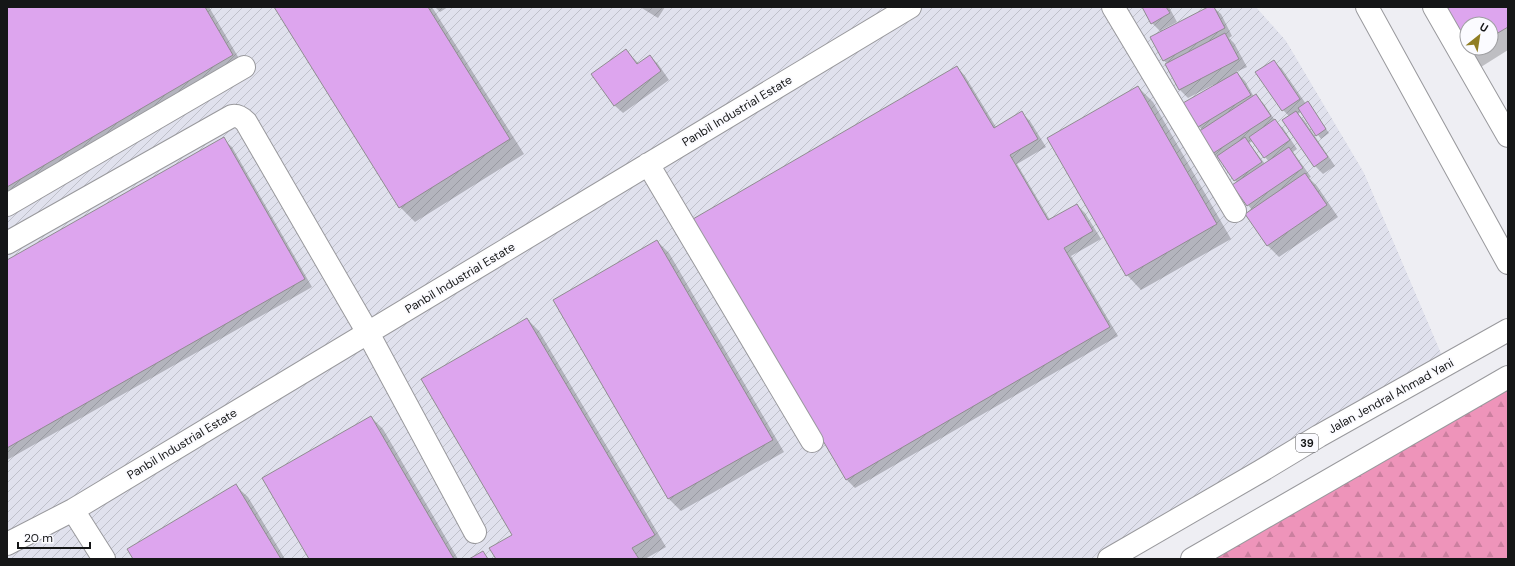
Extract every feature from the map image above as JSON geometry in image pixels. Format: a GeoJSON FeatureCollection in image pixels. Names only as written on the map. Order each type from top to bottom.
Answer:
{"type":"FeatureCollection","features":[{"type":"Feature","properties":{"kind":"main road"},"geometry":{"type":"LineString","coordinates":[[1113,7],[1235,211]]}},
{"type":"Feature","properties":{"kind":"main road"},"geometry":{"type":"LineString","coordinates":[[1367,7],[1508,263]]}},
{"type":"Feature","properties":{"kind":"main road"},"geometry":{"type":"LineString","coordinates":[[1434,7],[1508,136]]}},
{"type":"Feature","properties":{"kind":"main road","name":"Panbil Industrial Estate"},"geometry":{"type":"LineString","coordinates":[[7,544],[73,510],[903,9]]}},
{"type":"Feature","properties":{"kind":"main road"},"geometry":{"type":"LineString","coordinates":[[7,205],[244,67]]}},
{"type":"Feature","properties":{"kind":"main road"},"geometry":{"type":"LineString","coordinates":[[7,243],[236,115],[246,122],[368,333],[475,532]]}},
{"type":"Feature","properties":{"kind":"main road"},"geometry":{"type":"LineString","coordinates":[[648,164],[812,441]]}},
{"type":"Feature","properties":{"kind":"main road","name":"Jalan Jendral Ahmad Yani"},"geometry":{"type":"LineString","coordinates":[[1108,559],[1261,472],[1319,436],[1508,330]]}},
{"type":"Feature","properties":{"kind":"main road"},"geometry":{"type":"LineString","coordinates":[[1192,559],[1508,377]]}},
{"type":"Feature","properties":{"kind":"main road"},"geometry":{"type":"LineString","coordinates":[[73,510],[104,559]]}},
{"type":"Feature","properties":{"kind":"shaded area"},"geometry":{"type":"Polygon","coordinates":[[[7,7],[1256,7],[1286,41],[1364,173],[1443,358],[1092,559],[7,559],[7,7]]]}},
{"type":"Feature","properties":{"kind":"green space"},"geometry":{"type":"Polygon","coordinates":[[[1508,385],[1508,559],[1209,559],[1508,385]]]}},
{"type":"Feature","properties":{"kind":"building"},"geometry":{"type":"Polygon","coordinates":[[[7,7],[205,7],[233,55],[7,187],[7,7]]]}},
{"type":"Feature","properties":{"kind":"building"},"geometry":{"type":"Polygon","coordinates":[[[274,7],[428,7],[510,139],[399,208],[274,7]]]}},
{"type":"Feature","properties":{"kind":"building"},"geometry":{"type":"Polygon","coordinates":[[[1142,7],[1166,7],[1170,13],[1151,24],[1142,7]]]}},
{"type":"Feature","properties":{"kind":"building"},"geometry":{"type":"Polygon","coordinates":[[[1208,7],[1214,7],[1225,28],[1163,61],[1150,37],[1208,7]]]}},
{"type":"Feature","properties":{"kind":"building"},"geometry":{"type":"Polygon","coordinates":[[[1439,7],[1508,7],[1508,27],[1499,32],[1499,16],[1459,16],[1459,42],[1439,7]]]}},
{"type":"Feature","properties":{"kind":"building"},"geometry":{"type":"Polygon","coordinates":[[[1225,33],[1239,59],[1179,90],[1165,64],[1225,33]]]}},
{"type":"Feature","properties":{"kind":"building"},"geometry":{"type":"Polygon","coordinates":[[[626,49],[637,64],[650,55],[661,71],[614,106],[591,74],[626,49]]]}},
{"type":"Feature","properties":{"kind":"building"},"geometry":{"type":"Polygon","coordinates":[[[1274,60],[1300,99],[1282,111],[1255,72],[1274,60]]]}},
{"type":"Feature","properties":{"kind":"building"},"geometry":{"type":"Polygon","coordinates":[[[957,66],[994,128],[1022,111],[1038,139],[1010,155],[1048,220],[1077,204],[1093,231],[1064,248],[1110,327],[846,480],[693,219],[957,66]]]}},
{"type":"Feature","properties":{"kind":"building"},"geometry":{"type":"Polygon","coordinates":[[[1237,72],[1251,95],[1198,127],[1183,103],[1237,72]]]}},
{"type":"Feature","properties":{"kind":"building"},"geometry":{"type":"Polygon","coordinates":[[[1138,86],[1217,224],[1126,276],[1047,138],[1138,86]]]}},
{"type":"Feature","properties":{"kind":"building"},"geometry":{"type":"Polygon","coordinates":[[[1256,94],[1271,116],[1212,154],[1198,132],[1256,94]]]}},
{"type":"Feature","properties":{"kind":"building"},"geometry":{"type":"Polygon","coordinates":[[[1308,101],[1326,129],[1316,136],[1298,108],[1308,101]]]}},
{"type":"Feature","properties":{"kind":"building"},"geometry":{"type":"Polygon","coordinates":[[[1296,111],[1328,157],[1314,167],[1282,120],[1296,111]]]}},
{"type":"Feature","properties":{"kind":"building"},"geometry":{"type":"Polygon","coordinates":[[[1275,119],[1290,140],[1264,158],[1249,137],[1275,119]]]}},
{"type":"Feature","properties":{"kind":"building"},"geometry":{"type":"Polygon","coordinates":[[[224,137],[305,279],[7,448],[7,260],[224,137]]]}},
{"type":"Feature","properties":{"kind":"building"},"geometry":{"type":"Polygon","coordinates":[[[1245,137],[1262,162],[1234,181],[1217,156],[1245,137]]]}},
{"type":"Feature","properties":{"kind":"building"},"geometry":{"type":"Polygon","coordinates":[[[1289,147],[1303,168],[1247,206],[1232,185],[1289,147]]]}},
{"type":"Feature","properties":{"kind":"building"},"geometry":{"type":"Polygon","coordinates":[[[1305,173],[1327,205],[1267,246],[1245,214],[1305,173]]]}},
{"type":"Feature","properties":{"kind":"building"},"geometry":{"type":"Polygon","coordinates":[[[657,240],[773,440],[668,499],[553,300],[657,240]]]}},
{"type":"Feature","properties":{"kind":"building"},"geometry":{"type":"Polygon","coordinates":[[[527,318],[655,535],[632,548],[639,559],[496,559],[489,548],[512,535],[421,379],[527,318]]]}},
{"type":"Feature","properties":{"kind":"building"},"geometry":{"type":"Polygon","coordinates":[[[371,416],[454,559],[309,559],[262,478],[371,416]]]}},
{"type":"Feature","properties":{"kind":"building"},"geometry":{"type":"Polygon","coordinates":[[[236,484],[281,559],[133,559],[127,549],[236,484]]]}},
{"type":"Feature","properties":{"kind":"building"},"geometry":{"type":"Polygon","coordinates":[[[483,551],[488,559],[469,559],[483,551]]]}}]}
